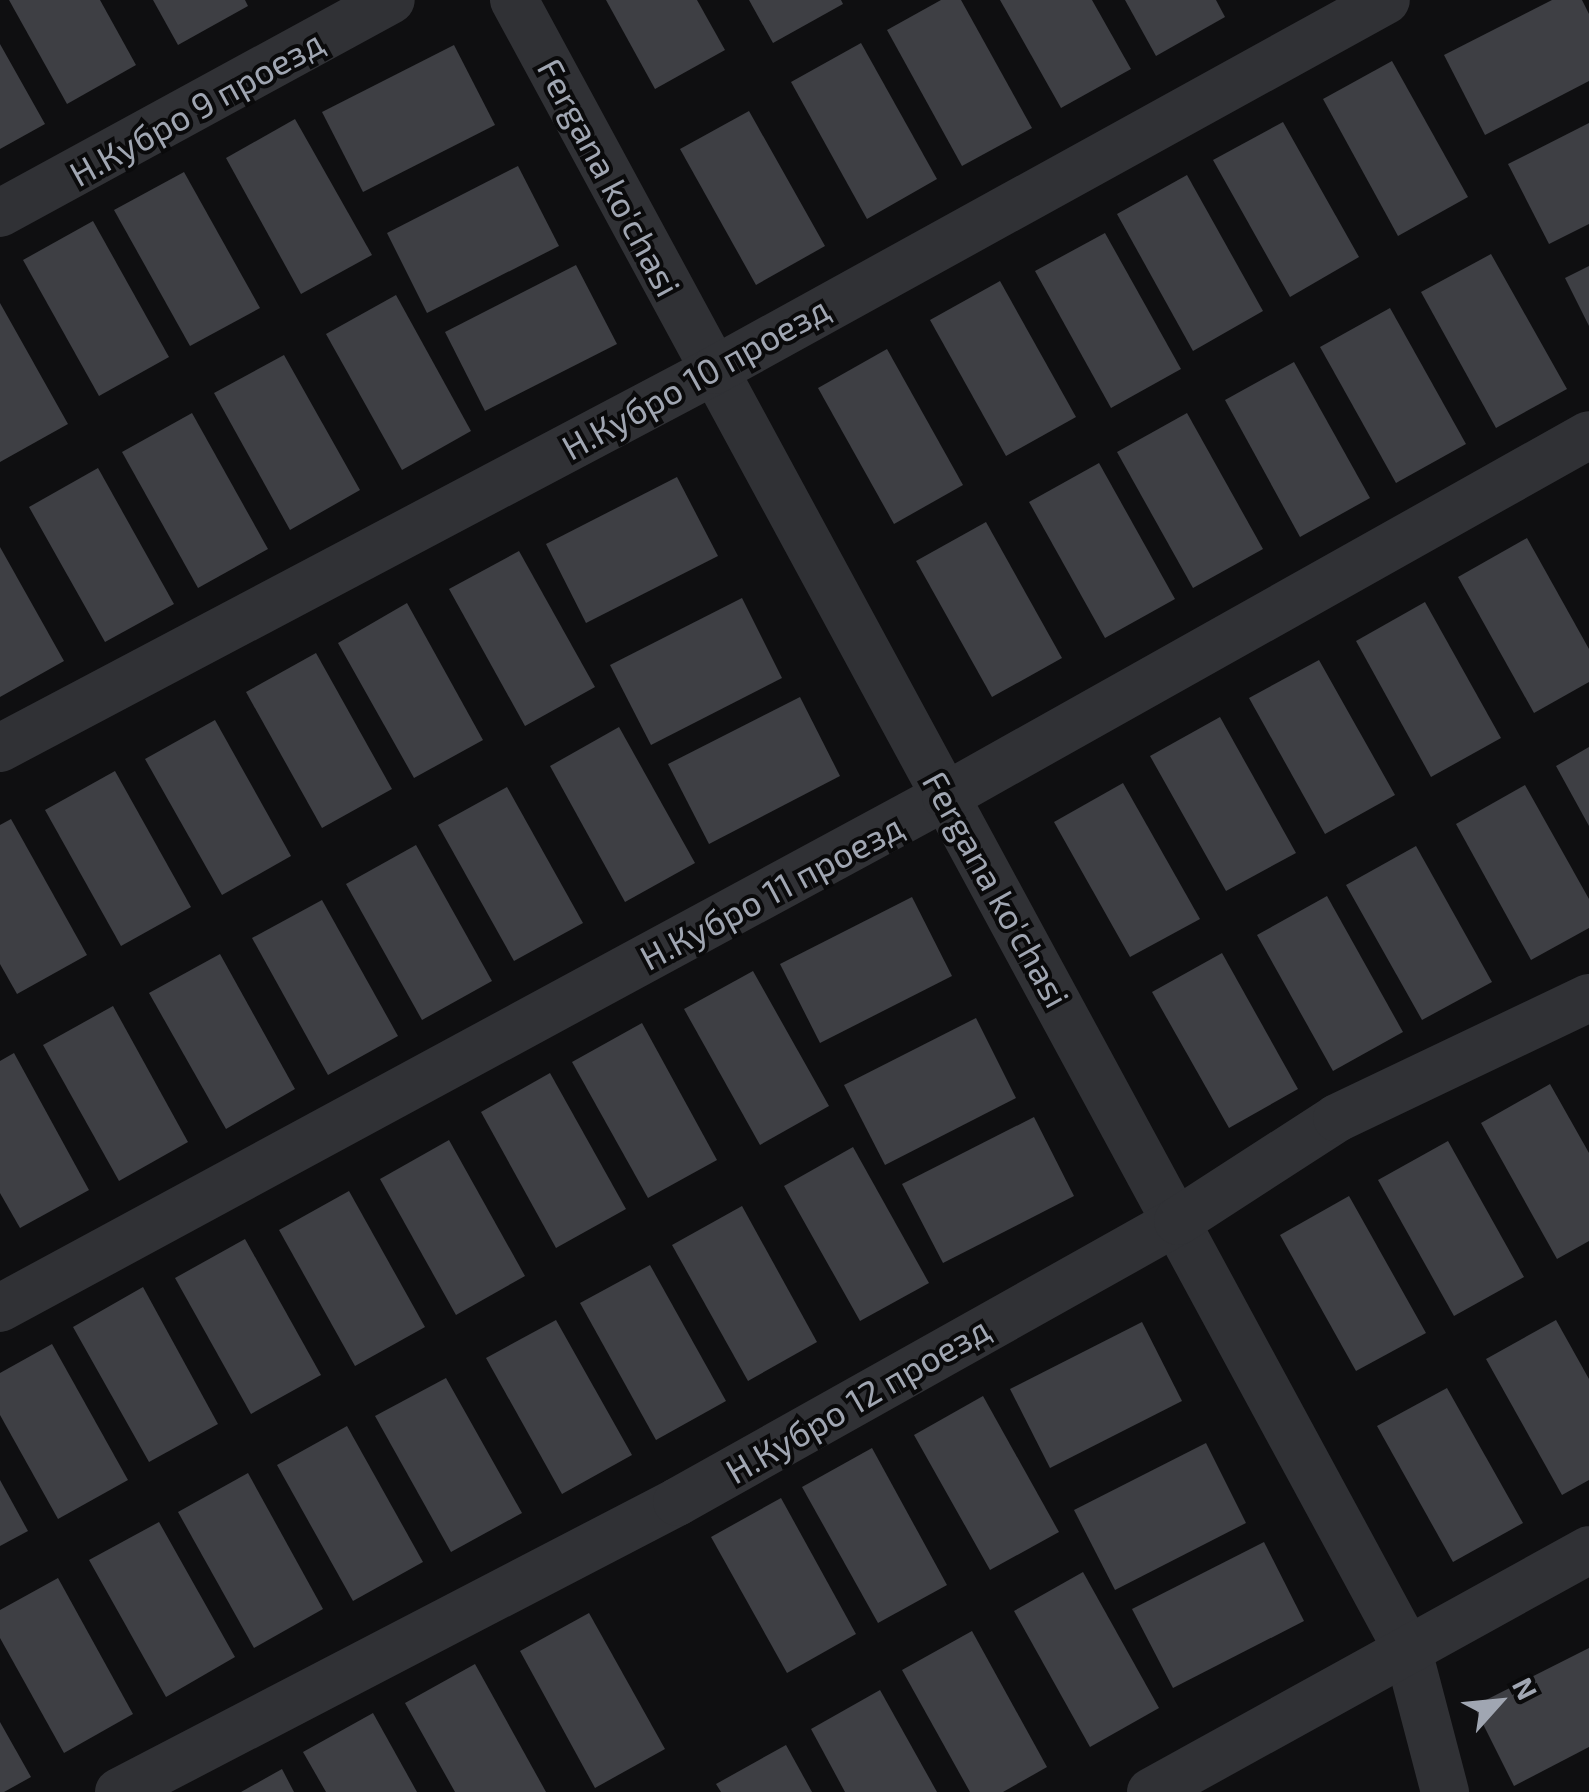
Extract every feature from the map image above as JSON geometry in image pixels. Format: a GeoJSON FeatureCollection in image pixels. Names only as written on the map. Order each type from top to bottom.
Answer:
{"type":"FeatureCollection","features":[{"type":"Feature","properties":{"kind":"street","name":"Н.Кубро 9 проезд"},"geometry":{"type":"LineString","coordinates":[[0,213],[391,0]]}},
{"type":"Feature","properties":{"kind":"street","name":"Fergana ko'chasi"},"geometry":{"type":"LineString","coordinates":[[514,0],[1408,1650],[1446,1792]]}},
{"type":"Feature","properties":{"kind":"street","name":"Н.Кубро 10 проезд"},"geometry":{"type":"LineString","coordinates":[[0,748],[715,370],[1386,0]]}},
{"type":"Feature","properties":{"kind":"street","name":"Н.Кубро 11 проезд"},"geometry":{"type":"LineString","coordinates":[[0,1308],[946,796],[1589,435]]}},
{"type":"Feature","properties":{"kind":"street","name":"Н.Кубро 12 проезд"},"geometry":{"type":"LineString","coordinates":[[119,1792],[520,1587],[1178,1221],[1338,1118],[1589,998]]}},
{"type":"Feature","properties":{"kind":"street"},"geometry":{"type":"LineString","coordinates":[[1151,1792],[1589,1550]]}},
{"type":"Feature","properties":{"kind":"building"},"geometry":{"type":"Polygon","coordinates":[[[9,0],[100,0],[136,65],[67,104],[9,0]]]}},
{"type":"Feature","properties":{"kind":"building"},"geometry":{"type":"Polygon","coordinates":[[[153,0],[245,0],[248,6],[178,45],[153,0]]]}},
{"type":"Feature","properties":{"kind":"building"},"geometry":{"type":"Polygon","coordinates":[[[606,0],[697,0],[725,50],[655,89],[606,0]]]}},
{"type":"Feature","properties":{"kind":"building"},"geometry":{"type":"Polygon","coordinates":[[[749,0],[841,0],[843,4],[773,43],[749,0]]]}},
{"type":"Feature","properties":{"kind":"building"},"geometry":{"type":"Polygon","coordinates":[[[941,0],[961,0],[1032,128],[962,166],[887,30],[941,0]]]}},
{"type":"Feature","properties":{"kind":"building"},"geometry":{"type":"Polygon","coordinates":[[[1000,0],[1092,0],[1131,69],[1061,108],[1000,0]]]}},
{"type":"Feature","properties":{"kind":"building"},"geometry":{"type":"Polygon","coordinates":[[[1125,0],[1216,0],[1225,17],[1156,56],[1125,0]]]}},
{"type":"Feature","properties":{"kind":"building"},"geometry":{"type":"Polygon","coordinates":[[[1552,0],[1582,0],[1589,14],[1589,81],[1485,135],[1444,55],[1552,0]]]}},
{"type":"Feature","properties":{"kind":"building"},"geometry":{"type":"Polygon","coordinates":[[[861,43],[937,179],[867,219],[791,82],[861,43]]]}},
{"type":"Feature","properties":{"kind":"building"},"geometry":{"type":"Polygon","coordinates":[[[0,44],[45,124],[0,149],[0,44]]]}},
{"type":"Feature","properties":{"kind":"building"},"geometry":{"type":"Polygon","coordinates":[[[454,45],[495,125],[363,192],[322,112],[454,45]]]}},
{"type":"Feature","properties":{"kind":"building"},"geometry":{"type":"Polygon","coordinates":[[[1392,61],[1468,197],[1398,236],[1323,99],[1392,61]]]}},
{"type":"Feature","properties":{"kind":"building"},"geometry":{"type":"Polygon","coordinates":[[[749,111],[825,246],[756,285],[680,149],[749,111]]]}},
{"type":"Feature","properties":{"kind":"building"},"geometry":{"type":"Polygon","coordinates":[[[295,119],[372,255],[301,294],[226,158],[295,119]]]}},
{"type":"Feature","properties":{"kind":"building"},"geometry":{"type":"Polygon","coordinates":[[[1283,122],[1359,257],[1290,297],[1213,160],[1283,122]]]}},
{"type":"Feature","properties":{"kind":"building"},"geometry":{"type":"Polygon","coordinates":[[[1589,123],[1589,224],[1549,244],[1508,164],[1589,123]]]}},
{"type":"Feature","properties":{"kind":"building"},"geometry":{"type":"Polygon","coordinates":[[[518,166],[559,246],[427,313],[387,233],[518,166]]]}},
{"type":"Feature","properties":{"kind":"building"},"geometry":{"type":"Polygon","coordinates":[[[184,172],[260,308],[190,346],[114,210],[184,172]]]}},
{"type":"Feature","properties":{"kind":"building"},"geometry":{"type":"Polygon","coordinates":[[[1187,175],[1263,311],[1193,351],[1117,214],[1187,175]]]}},
{"type":"Feature","properties":{"kind":"building"},"geometry":{"type":"Polygon","coordinates":[[[93,221],[169,357],[99,396],[23,260],[93,221]]]}},
{"type":"Feature","properties":{"kind":"building"},"geometry":{"type":"Polygon","coordinates":[[[1105,233],[1181,369],[1111,408],[1035,271],[1105,233]]]}},
{"type":"Feature","properties":{"kind":"building"},"geometry":{"type":"Polygon","coordinates":[[[1491,254],[1567,389],[1496,428],[1421,292],[1491,254]]]}},
{"type":"Feature","properties":{"kind":"building"},"geometry":{"type":"Polygon","coordinates":[[[576,265],[617,344],[485,411],[445,332],[576,265]]]}},
{"type":"Feature","properties":{"kind":"building"},"geometry":{"type":"Polygon","coordinates":[[[1589,266],[1589,326],[1565,278],[1589,266]]]}},
{"type":"Feature","properties":{"kind":"building"},"geometry":{"type":"Polygon","coordinates":[[[1000,281],[1076,417],[1006,456],[930,320],[1000,281]]]}},
{"type":"Feature","properties":{"kind":"building"},"geometry":{"type":"Polygon","coordinates":[[[396,295],[471,431],[402,470],[326,334],[396,295]]]}},
{"type":"Feature","properties":{"kind":"building"},"geometry":{"type":"Polygon","coordinates":[[[0,303],[68,424],[0,462],[0,303]]]}},
{"type":"Feature","properties":{"kind":"building"},"geometry":{"type":"Polygon","coordinates":[[[1390,308],[1466,444],[1396,483],[1320,347],[1390,308]]]}},
{"type":"Feature","properties":{"kind":"building"},"geometry":{"type":"Polygon","coordinates":[[[887,349],[963,485],[894,524],[818,388],[887,349]]]}},
{"type":"Feature","properties":{"kind":"building"},"geometry":{"type":"Polygon","coordinates":[[[284,355],[360,490],[290,530],[214,393],[284,355]]]}},
{"type":"Feature","properties":{"kind":"building"},"geometry":{"type":"Polygon","coordinates":[[[1294,362],[1370,498],[1300,537],[1225,400],[1294,362]]]}},
{"type":"Feature","properties":{"kind":"building"},"geometry":{"type":"Polygon","coordinates":[[[192,413],[268,549],[198,588],[122,452],[192,413]]]}},
{"type":"Feature","properties":{"kind":"building"},"geometry":{"type":"Polygon","coordinates":[[[1187,413],[1263,549],[1193,588],[1117,452],[1187,413]]]}},
{"type":"Feature","properties":{"kind":"building"},"geometry":{"type":"Polygon","coordinates":[[[1099,463],[1175,599],[1105,638],[1029,502],[1099,463]]]}},
{"type":"Feature","properties":{"kind":"building"},"geometry":{"type":"Polygon","coordinates":[[[98,468],[174,604],[105,642],[29,507],[98,468]]]}},
{"type":"Feature","properties":{"kind":"building"},"geometry":{"type":"Polygon","coordinates":[[[677,477],[718,556],[586,623],[546,544],[677,477]]]}},
{"type":"Feature","properties":{"kind":"building"},"geometry":{"type":"Polygon","coordinates":[[[986,522],[1062,658],[992,697],[916,561],[986,522]]]}},
{"type":"Feature","properties":{"kind":"building"},"geometry":{"type":"Polygon","coordinates":[[[1527,538],[1589,649],[1589,682],[1534,713],[1458,577],[1527,538]]]}},
{"type":"Feature","properties":{"kind":"building"},"geometry":{"type":"Polygon","coordinates":[[[0,547],[64,661],[0,697],[0,547]]]}},
{"type":"Feature","properties":{"kind":"building"},"geometry":{"type":"Polygon","coordinates":[[[519,551],[595,687],[525,726],[449,589],[519,551]]]}},
{"type":"Feature","properties":{"kind":"building"},"geometry":{"type":"Polygon","coordinates":[[[742,598],[782,678],[651,745],[610,665],[742,598]]]}},
{"type":"Feature","properties":{"kind":"building"},"geometry":{"type":"Polygon","coordinates":[[[1425,602],[1501,738],[1431,777],[1356,641],[1425,602]]]}},
{"type":"Feature","properties":{"kind":"building"},"geometry":{"type":"Polygon","coordinates":[[[407,603],[483,740],[414,778],[338,643],[407,603]]]}},
{"type":"Feature","properties":{"kind":"building"},"geometry":{"type":"Polygon","coordinates":[[[316,653],[392,789],[322,828],[246,692],[316,653]]]}},
{"type":"Feature","properties":{"kind":"building"},"geometry":{"type":"Polygon","coordinates":[[[1319,660],[1395,795],[1325,834],[1249,698],[1319,660]]]}},
{"type":"Feature","properties":{"kind":"building"},"geometry":{"type":"Polygon","coordinates":[[[800,697],[840,776],[709,844],[668,764],[800,697]]]}},
{"type":"Feature","properties":{"kind":"building"},"geometry":{"type":"Polygon","coordinates":[[[1220,717],[1296,853],[1226,891],[1150,756],[1220,717]]]}},
{"type":"Feature","properties":{"kind":"building"},"geometry":{"type":"Polygon","coordinates":[[[215,720],[291,856],[222,895],[145,759],[215,720]]]}},
{"type":"Feature","properties":{"kind":"building"},"geometry":{"type":"Polygon","coordinates":[[[619,727],[695,863],[625,902],[550,766],[619,727]]]}},
{"type":"Feature","properties":{"kind":"building"},"geometry":{"type":"Polygon","coordinates":[[[1589,747],[1589,826],[1556,766],[1589,747]]]}},
{"type":"Feature","properties":{"kind":"building"},"geometry":{"type":"Polygon","coordinates":[[[115,771],[191,907],[121,946],[45,810],[115,771]]]}},
{"type":"Feature","properties":{"kind":"building"},"geometry":{"type":"Polygon","coordinates":[[[1123,783],[1200,919],[1130,957],[1054,822],[1123,783]]]}},
{"type":"Feature","properties":{"kind":"building"},"geometry":{"type":"Polygon","coordinates":[[[1525,785],[1589,899],[1589,928],[1531,960],[1456,824],[1525,785]]]}},
{"type":"Feature","properties":{"kind":"building"},"geometry":{"type":"Polygon","coordinates":[[[507,787],[583,923],[514,961],[438,825],[507,787]]]}},
{"type":"Feature","properties":{"kind":"building"},"geometry":{"type":"Polygon","coordinates":[[[11,819],[87,955],[17,994],[0,964],[0,825],[11,819]]]}},
{"type":"Feature","properties":{"kind":"building"},"geometry":{"type":"Polygon","coordinates":[[[416,845],[492,981],[422,1020],[346,884],[416,845]]]}},
{"type":"Feature","properties":{"kind":"building"},"geometry":{"type":"Polygon","coordinates":[[[1416,846],[1492,982],[1422,1020],[1346,885],[1416,846]]]}},
{"type":"Feature","properties":{"kind":"building"},"geometry":{"type":"Polygon","coordinates":[[[1327,896],[1403,1032],[1333,1071],[1257,935],[1327,896]]]}},
{"type":"Feature","properties":{"kind":"building"},"geometry":{"type":"Polygon","coordinates":[[[912,897],[952,976],[820,1043],[780,964],[912,897]]]}},
{"type":"Feature","properties":{"kind":"building"},"geometry":{"type":"Polygon","coordinates":[[[322,900],[398,1036],[328,1075],[252,938],[322,900]]]}},
{"type":"Feature","properties":{"kind":"building"},"geometry":{"type":"Polygon","coordinates":[[[1222,953],[1298,1089],[1229,1128],[1152,992],[1222,953]]]}},
{"type":"Feature","properties":{"kind":"building"},"geometry":{"type":"Polygon","coordinates":[[[220,954],[295,1089],[226,1129],[149,993],[220,954]]]}},
{"type":"Feature","properties":{"kind":"building"},"geometry":{"type":"Polygon","coordinates":[[[753,971],[829,1106],[760,1145],[684,1009],[753,971]]]}},
{"type":"Feature","properties":{"kind":"building"},"geometry":{"type":"Polygon","coordinates":[[[113,1006],[188,1142],[119,1181],[43,1045],[113,1006]]]}},
{"type":"Feature","properties":{"kind":"building"},"geometry":{"type":"Polygon","coordinates":[[[976,1018],[1016,1098],[885,1165],[844,1085],[976,1018]]]}},
{"type":"Feature","properties":{"kind":"building"},"geometry":{"type":"Polygon","coordinates":[[[642,1023],[717,1160],[648,1198],[572,1062],[642,1023]]]}},
{"type":"Feature","properties":{"kind":"building"},"geometry":{"type":"Polygon","coordinates":[[[14,1053],[89,1190],[20,1228],[0,1193],[0,1061],[14,1053]]]}},
{"type":"Feature","properties":{"kind":"building"},"geometry":{"type":"Polygon","coordinates":[[[550,1073],[626,1209],[556,1248],[481,1112],[550,1073]]]}},
{"type":"Feature","properties":{"kind":"building"},"geometry":{"type":"Polygon","coordinates":[[[1550,1084],[1589,1153],[1589,1241],[1557,1259],[1481,1123],[1550,1084]]]}},
{"type":"Feature","properties":{"kind":"building"},"geometry":{"type":"Polygon","coordinates":[[[1034,1117],[1074,1196],[943,1263],[902,1184],[1034,1117]]]}},
{"type":"Feature","properties":{"kind":"building"},"geometry":{"type":"Polygon","coordinates":[[[449,1140],[525,1276],[456,1315],[380,1179],[449,1140]]]}},
{"type":"Feature","properties":{"kind":"building"},"geometry":{"type":"Polygon","coordinates":[[[1448,1141],[1524,1277],[1454,1316],[1378,1180],[1448,1141]]]}},
{"type":"Feature","properties":{"kind":"building"},"geometry":{"type":"Polygon","coordinates":[[[853,1147],[929,1283],[860,1321],[784,1186],[853,1147]]]}},
{"type":"Feature","properties":{"kind":"building"},"geometry":{"type":"Polygon","coordinates":[[[349,1191],[425,1327],[355,1366],[279,1230],[349,1191]]]}},
{"type":"Feature","properties":{"kind":"building"},"geometry":{"type":"Polygon","coordinates":[[[1349,1196],[1426,1333],[1356,1371],[1280,1235],[1349,1196]]]}},
{"type":"Feature","properties":{"kind":"building"},"geometry":{"type":"Polygon","coordinates":[[[742,1206],[817,1342],[748,1381],[672,1245],[742,1206]]]}},
{"type":"Feature","properties":{"kind":"building"},"geometry":{"type":"Polygon","coordinates":[[[245,1239],[321,1375],[251,1414],[175,1278],[245,1239]]]}},
{"type":"Feature","properties":{"kind":"building"},"geometry":{"type":"Polygon","coordinates":[[[650,1265],[726,1401],[656,1440],[580,1303],[650,1265]]]}},
{"type":"Feature","properties":{"kind":"building"},"geometry":{"type":"Polygon","coordinates":[[[143,1287],[218,1424],[149,1462],[73,1327],[143,1287]]]}},
{"type":"Feature","properties":{"kind":"building"},"geometry":{"type":"Polygon","coordinates":[[[556,1320],[632,1455],[562,1494],[486,1358],[556,1320]]]}},
{"type":"Feature","properties":{"kind":"building"},"geometry":{"type":"Polygon","coordinates":[[[1556,1320],[1589,1379],[1589,1480],[1562,1495],[1486,1359],[1556,1320]]]}},
{"type":"Feature","properties":{"kind":"building"},"geometry":{"type":"Polygon","coordinates":[[[1142,1322],[1182,1401],[1050,1468],[1010,1389],[1142,1322]]]}},
{"type":"Feature","properties":{"kind":"building"},"geometry":{"type":"Polygon","coordinates":[[[52,1344],[128,1480],[58,1519],[0,1415],[0,1373],[52,1344]]]}},
{"type":"Feature","properties":{"kind":"building"},"geometry":{"type":"Polygon","coordinates":[[[446,1378],[522,1513],[451,1552],[375,1416],[446,1378]]]}},
{"type":"Feature","properties":{"kind":"building"},"geometry":{"type":"Polygon","coordinates":[[[1447,1388],[1523,1523],[1453,1562],[1377,1426],[1447,1388]]]}},
{"type":"Feature","properties":{"kind":"building"},"geometry":{"type":"Polygon","coordinates":[[[983,1396],[1059,1532],[990,1570],[914,1435],[983,1396]]]}},
{"type":"Feature","properties":{"kind":"building"},"geometry":{"type":"Polygon","coordinates":[[[347,1426],[423,1562],[353,1601],[277,1465],[347,1426]]]}},
{"type":"Feature","properties":{"kind":"building"},"geometry":{"type":"Polygon","coordinates":[[[1206,1443],[1246,1523],[1115,1590],[1074,1510],[1206,1443]]]}},
{"type":"Feature","properties":{"kind":"building"},"geometry":{"type":"Polygon","coordinates":[[[872,1448],[947,1585],[878,1623],[802,1487],[872,1448]]]}},
{"type":"Feature","properties":{"kind":"building"},"geometry":{"type":"Polygon","coordinates":[[[248,1473],[323,1609],[254,1648],[178,1512],[248,1473]]]}},
{"type":"Feature","properties":{"kind":"building"},"geometry":{"type":"Polygon","coordinates":[[[0,1480],[28,1531],[0,1546],[0,1480]]]}},
{"type":"Feature","properties":{"kind":"building"},"geometry":{"type":"Polygon","coordinates":[[[781,1498],[856,1634],[787,1673],[711,1537],[781,1498]]]}},
{"type":"Feature","properties":{"kind":"building"},"geometry":{"type":"Polygon","coordinates":[[[159,1522],[235,1657],[166,1697],[89,1560],[159,1522]]]}},
{"type":"Feature","properties":{"kind":"building"},"geometry":{"type":"Polygon","coordinates":[[[1264,1542],[1304,1621],[1173,1688],[1132,1609],[1264,1542]]]}},
{"type":"Feature","properties":{"kind":"building"},"geometry":{"type":"Polygon","coordinates":[[[1083,1572],[1159,1708],[1090,1747],[1014,1611],[1083,1572]]]}},
{"type":"Feature","properties":{"kind":"building"},"geometry":{"type":"Polygon","coordinates":[[[58,1578],[133,1714],[64,1753],[0,1638],[0,1610],[58,1578]]]}},
{"type":"Feature","properties":{"kind":"building"},"geometry":{"type":"Polygon","coordinates":[[[589,1613],[665,1749],[595,1788],[520,1651],[589,1613]]]}},
{"type":"Feature","properties":{"kind":"building"},"geometry":{"type":"Polygon","coordinates":[[[972,1631],[1047,1767],[1003,1792],[970,1792],[902,1670],[972,1631]]]}},
{"type":"Feature","properties":{"kind":"building"},"geometry":{"type":"Polygon","coordinates":[[[1589,1648],[1589,1747],[1514,1786],[1474,1706],[1589,1648]]]}},
{"type":"Feature","properties":{"kind":"building"},"geometry":{"type":"Polygon","coordinates":[[[475,1664],[546,1792],[455,1792],[405,1703],[475,1664]]]}},
{"type":"Feature","properties":{"kind":"building"},"geometry":{"type":"Polygon","coordinates":[[[880,1690],[937,1792],[845,1792],[811,1729],[880,1690]]]}},
{"type":"Feature","properties":{"kind":"building"},"geometry":{"type":"Polygon","coordinates":[[[373,1713],[417,1792],[326,1792],[303,1752],[373,1713]]]}},
{"type":"Feature","properties":{"kind":"building"},"geometry":{"type":"Polygon","coordinates":[[[0,1722],[31,1777],[4,1792],[0,1792],[0,1722]]]}},
{"type":"Feature","properties":{"kind":"building"},"geometry":{"type":"Polygon","coordinates":[[[786,1745],[812,1792],[721,1792],[716,1784],[786,1745]]]}},
{"type":"Feature","properties":{"kind":"building"},"geometry":{"type":"Polygon","coordinates":[[[282,1769],[294,1792],[241,1792],[282,1769]]]}}]}
